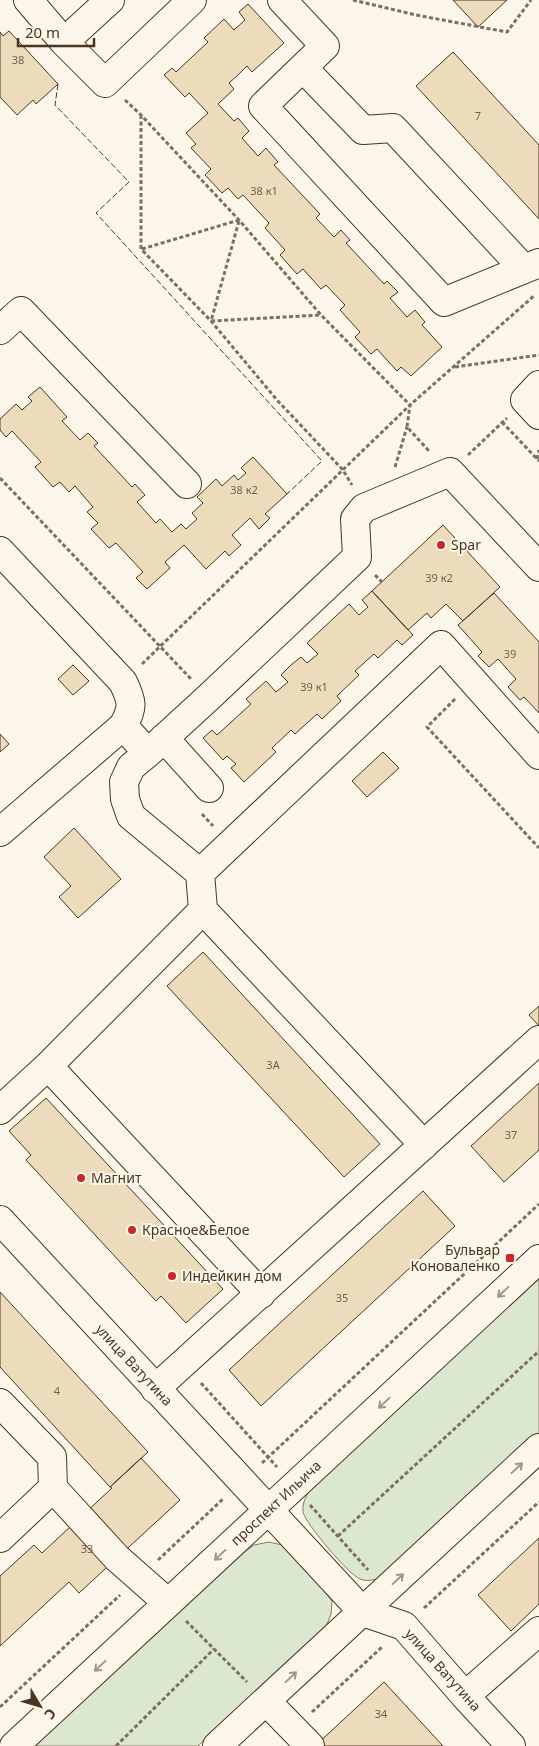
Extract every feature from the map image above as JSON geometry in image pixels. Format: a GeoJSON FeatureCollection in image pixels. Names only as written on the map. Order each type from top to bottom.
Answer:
{"type":"FeatureCollection","features":[{"type":"Feature","properties":{"kind":"street"},"geometry":{"type":"LineString","coordinates":[[28,0],[64,42],[105,83],[192,0]]}},
{"type":"Feature","properties":{"kind":"street"},"geometry":{"type":"LineString","coordinates":[[64,42],[110,0]]}},
{"type":"Feature","properties":{"kind":"street"},"geometry":{"type":"LineString","coordinates":[[282,0],[325,46],[263,106],[444,302],[531,266],[393,128],[363,130],[303,68]]}},
{"type":"Feature","properties":{"kind":"street"},"geometry":{"type":"LineString","coordinates":[[0,330],[21,311],[187,484]]}},
{"type":"Feature","properties":{"kind":"street"},"geometry":{"type":"LineString","coordinates":[[424,1145],[203,910],[200,872],[131,816],[125,799],[124,782],[131,767],[209,697],[357,557],[355,519],[374,503],[450,472],[539,567]]}},
{"type":"Feature","properties":{"kind":"street"},"geometry":{"type":"LineString","coordinates":[[0,551],[123,682],[131,698],[130,713],[123,726],[0,832]]}},
{"type":"Feature","properties":{"kind":"street"},"geometry":{"type":"LineString","coordinates":[[200,872],[441,645],[539,755]]}},
{"type":"Feature","properties":{"kind":"street"},"geometry":{"type":"LineString","coordinates":[[123,726],[156,745],[209,788]]}},
{"type":"Feature","properties":{"kind":"street"},"geometry":{"type":"LineString","coordinates":[[0,1110],[48,1066],[203,910]]}},
{"type":"Feature","properties":{"kind":"street"},"geometry":{"type":"LineString","coordinates":[[156,1389],[539,1040]]}},
{"type":"Feature","properties":{"kind":"street"},"geometry":{"type":"LineString","coordinates":[[48,1066],[261,1294]]}},
{"type":"Feature","properties":{"kind":"street","name":"улица Ватутина"},"geometry":{"type":"LineString","coordinates":[[0,1220],[362,1612],[404,1626],[511,1746]]}},
{"type":"Feature","properties":{"kind":"street","name":"проспект Ильича"},"geometry":{"type":"LineString","coordinates":[[14,1746],[175,1611],[268,1510],[539,1259]]}},
{"type":"Feature","properties":{"kind":"street"},"geometry":{"type":"LineString","coordinates":[[0,1403],[52,1457],[53,1488],[138,1578],[175,1611]]}},
{"type":"Feature","properties":{"kind":"street"},"geometry":{"type":"LineString","coordinates":[[217,1746],[257,1693],[362,1612],[539,1448]]}},
{"type":"Feature","properties":{"kind":"street"},"geometry":{"type":"LineString","coordinates":[[0,1538],[53,1488]]}},
{"type":"Feature","properties":{"kind":"street"},"geometry":{"type":"LineString","coordinates":[[465,1696],[539,1631]]}},
{"type":"Feature","properties":{"kind":"street"},"geometry":{"type":"LineString","coordinates":[[257,1693],[302,1737]]}},
{"type":"Feature","properties":{"kind":"path"},"geometry":{"type":"LineString","coordinates":[[353,0],[416,15],[507,32],[531,0]]}},
{"type":"Feature","properties":{"kind":"path"},"geometry":{"type":"LineString","coordinates":[[105,83],[141,115],[239,220],[321,315],[410,405]]}},
{"type":"Feature","properties":{"kind":"path"},"geometry":{"type":"LineString","coordinates":[[141,115],[141,249],[211,321],[277,400],[374,503],[407,427],[410,405]]}},
{"type":"Feature","properties":{"kind":"path"},"geometry":{"type":"LineString","coordinates":[[141,249],[239,220]]}},
{"type":"Feature","properties":{"kind":"path"},"geometry":{"type":"LineString","coordinates":[[211,321],[239,220]]}},
{"type":"Feature","properties":{"kind":"path"},"geometry":{"type":"LineString","coordinates":[[123,682],[410,405],[539,292]]}},
{"type":"Feature","properties":{"kind":"path"},"geometry":{"type":"LineString","coordinates":[[211,321],[321,315]]}},
{"type":"Feature","properties":{"kind":"path"},"geometry":{"type":"LineString","coordinates":[[455,366],[539,355]]}},
{"type":"Feature","properties":{"kind":"path"},"geometry":{"type":"LineString","coordinates":[[407,427],[450,472],[502,422],[534,400]]}},
{"type":"Feature","properties":{"kind":"path"},"geometry":{"type":"LineString","coordinates":[[502,422],[538,460]]}},
{"type":"Feature","properties":{"kind":"path"},"geometry":{"type":"LineString","coordinates":[[538,460],[539,450]]}},
{"type":"Feature","properties":{"kind":"path"},"geometry":{"type":"LineString","coordinates":[[0,478],[209,697]]}},
{"type":"Feature","properties":{"kind":"path"},"geometry":{"type":"LineString","coordinates":[[474,682],[427,727],[539,848]]}},
{"type":"Feature","properties":{"kind":"path"},"geometry":{"type":"LineString","coordinates":[[257,1467],[537,1206],[539,1211]]}},
{"type":"Feature","properties":{"kind":"path"},"geometry":{"type":"LineString","coordinates":[[338,1536],[539,1351]]}},
{"type":"Feature","properties":{"kind":"path"},"geometry":{"type":"LineString","coordinates":[[183,1364],[279,1470]]}},
{"type":"Feature","properties":{"kind":"path"},"geometry":{"type":"LineString","coordinates":[[0,1707],[225,1497]]}},
{"type":"Feature","properties":{"kind":"path"},"geometry":{"type":"LineString","coordinates":[[305,1499],[371,1574]]}},
{"type":"Feature","properties":{"kind":"path"},"geometry":{"type":"LineString","coordinates":[[420,1611],[539,1502]]}},
{"type":"Feature","properties":{"kind":"path"},"geometry":{"type":"LineString","coordinates":[[175,1611],[257,1693]]}},
{"type":"Feature","properties":{"kind":"path"},"geometry":{"type":"LineString","coordinates":[[302,1737],[388,1641]]}},
{"type":"Feature","properties":{"kind":"path"},"geometry":{"type":"LineString","coordinates":[[116,1746],[214,1649]]}},
{"type":"Feature","properties":{"kind":"green space"},"geometry":{"type":"Polygon","coordinates":[[[539,1276],[539,1434],[389,1574],[371,1580],[360,1579],[338,1559],[311,1527],[306,1518],[303,1512],[303,1505],[311,1487],[539,1276]]]}},
{"type":"Feature","properties":{"kind":"green space"},"geometry":{"type":"Polygon","coordinates":[[[269,1542],[282,1545],[325,1592],[332,1601],[331,1614],[325,1629],[198,1746],[32,1746],[237,1557],[254,1545],[269,1542]]]}},
{"type":"Feature","properties":{"kind":"building"},"geometry":{"type":"Polygon","coordinates":[[[453,0],[507,0],[478,27],[453,0]]]}},
{"type":"Feature","properties":{"kind":"building"},"geometry":{"type":"Polygon","coordinates":[[[248,4],[284,43],[252,72],[247,66],[229,83],[234,89],[218,104],[234,121],[238,118],[249,131],[242,138],[258,156],[266,148],[278,162],[274,165],[320,214],[316,218],[334,237],[341,230],[350,240],[346,243],[384,284],[387,281],[398,292],[390,298],[407,317],[415,310],[425,322],[422,325],[442,347],[411,376],[401,367],[397,371],[377,349],[371,354],[355,337],[360,332],[340,310],[345,305],[326,285],[321,289],[303,269],[297,274],[280,255],[285,250],[265,228],[269,223],[243,195],[238,199],[228,188],[222,193],[205,175],[211,169],[191,148],[196,144],[186,133],[208,113],[189,93],[185,97],[164,75],[172,68],[176,72],[208,42],[204,38],[224,19],[234,30],[245,20],[239,12],[248,4]]]}},
{"type":"Feature","properties":{"kind":"building"},"geometry":{"type":"Polygon","coordinates":[[[9,31],[58,84],[36,104],[33,100],[17,115],[0,97],[0,32],[3,36],[9,31]]]}},
{"type":"Feature","properties":{"kind":"building"},"geometry":{"type":"Polygon","coordinates":[[[453,52],[539,145],[539,219],[416,86],[453,52]]]}},
{"type":"Feature","properties":{"kind":"building"},"geometry":{"type":"Polygon","coordinates":[[[40,387],[67,417],[62,421],[80,440],[88,433],[98,443],[94,446],[132,487],[135,484],[145,495],[137,502],[156,523],[160,519],[172,532],[181,524],[186,529],[197,519],[192,513],[203,503],[197,497],[216,479],[222,486],[234,475],[238,480],[246,473],[241,468],[253,457],[287,494],[265,514],[270,518],[259,529],[250,518],[232,535],[241,545],[229,556],[225,551],[206,569],[184,545],[165,562],[170,568],[147,589],[136,578],[143,572],[116,543],[109,548],[91,529],[98,523],[87,512],[93,507],[75,486],[69,492],[60,482],[53,487],[35,467],[41,462],[12,431],[6,437],[0,430],[0,419],[16,404],[22,410],[32,401],[28,397],[40,387]]]}},
{"type":"Feature","properties":{"kind":"building"},"geometry":{"type":"Polygon","coordinates":[[[443,525],[500,587],[463,621],[446,604],[431,618],[427,613],[408,630],[372,591],[443,525]]]}},
{"type":"Feature","properties":{"kind":"building"},"geometry":{"type":"Polygon","coordinates":[[[372,591],[413,635],[402,645],[397,640],[378,658],[374,654],[355,671],[359,675],[337,696],[341,701],[322,719],[317,714],[295,734],[291,730],[272,748],[276,752],[244,782],[231,768],[236,764],[227,756],[223,760],[203,738],[212,730],[217,735],[251,704],[246,699],[266,681],[276,692],[288,682],[281,675],[291,665],[301,657],[307,663],[318,654],[307,643],[349,604],[359,615],[368,607],[362,600],[372,591]]]}},
{"type":"Feature","properties":{"kind":"building"},"geometry":{"type":"Polygon","coordinates":[[[494,593],[539,642],[539,713],[524,697],[520,700],[508,687],[516,679],[498,659],[489,667],[478,656],[482,652],[458,625],[494,593]]]}},
{"type":"Feature","properties":{"kind":"building"},"geometry":{"type":"Polygon","coordinates":[[[73,665],[89,681],[73,695],[58,679],[73,665]]]}},
{"type":"Feature","properties":{"kind":"building"},"geometry":{"type":"Polygon","coordinates":[[[0,734],[9,744],[0,752],[0,734]]]}},
{"type":"Feature","properties":{"kind":"building"},"geometry":{"type":"Polygon","coordinates":[[[383,752],[399,768],[367,797],[352,781],[383,752]]]}},
{"type":"Feature","properties":{"kind":"building"},"geometry":{"type":"Polygon","coordinates":[[[74,828],[121,879],[78,918],[59,897],[71,886],[44,857],[74,828]]]}},
{"type":"Feature","properties":{"kind":"building"},"geometry":{"type":"Polygon","coordinates":[[[203,952],[380,1144],[344,1177],[167,986],[203,952]]]}},
{"type":"Feature","properties":{"kind":"building"},"geometry":{"type":"Polygon","coordinates":[[[539,1006],[539,1026],[529,1015],[539,1006]]]}},
{"type":"Feature","properties":{"kind":"building"},"geometry":{"type":"Polygon","coordinates":[[[539,1083],[539,1150],[504,1182],[471,1146],[539,1083]]]}},
{"type":"Feature","properties":{"kind":"building"},"geometry":{"type":"Polygon","coordinates":[[[46,1098],[223,1289],[186,1323],[161,1296],[156,1301],[26,1160],[31,1155],[9,1131],[46,1098]]]}},
{"type":"Feature","properties":{"kind":"building"},"geometry":{"type":"Polygon","coordinates":[[[423,1191],[455,1226],[261,1406],[229,1370],[423,1191]]]}},
{"type":"Feature","properties":{"kind":"building"},"geometry":{"type":"Polygon","coordinates":[[[0,1292],[148,1452],[110,1487],[0,1367],[0,1292]]]}},
{"type":"Feature","properties":{"kind":"building"},"geometry":{"type":"Polygon","coordinates":[[[141,1458],[180,1500],[79,1593],[69,1582],[0,1646],[0,1576],[34,1545],[42,1553],[112,1488],[110,1487],[141,1458]]]}},
{"type":"Feature","properties":{"kind":"building"},"geometry":{"type":"Polygon","coordinates":[[[539,1538],[539,1604],[511,1631],[478,1595],[539,1538]]]}},
{"type":"Feature","properties":{"kind":"building"},"geometry":{"type":"Polygon","coordinates":[[[384,1682],[443,1746],[315,1746],[384,1682]]]}},
{"type":"Feature","properties":{"kind":"fence"},"geometry":{"type":"LineString","coordinates":[[58,84],[55,105],[129,182],[96,213],[322,461],[287,494]]}},
{"type":"Feature","properties":{"kind":"place","name":"Spar"},"geometry":{"type":"Point","coordinates":[441,545]}},
{"type":"Feature","properties":{"kind":"place","name":"Магнит"},"geometry":{"type":"Point","coordinates":[81,1178]}},
{"type":"Feature","properties":{"kind":"place","name":"Красное&Белое"},"geometry":{"type":"Point","coordinates":[132,1230]}},
{"type":"Feature","properties":{"kind":"place","name":"Бульвар Коноваленко"},"geometry":{"type":"Point","coordinates":[510,1258]}},
{"type":"Feature","properties":{"kind":"place","name":"Индейкин дом"},"geometry":{"type":"Point","coordinates":[172,1276]}}]}
